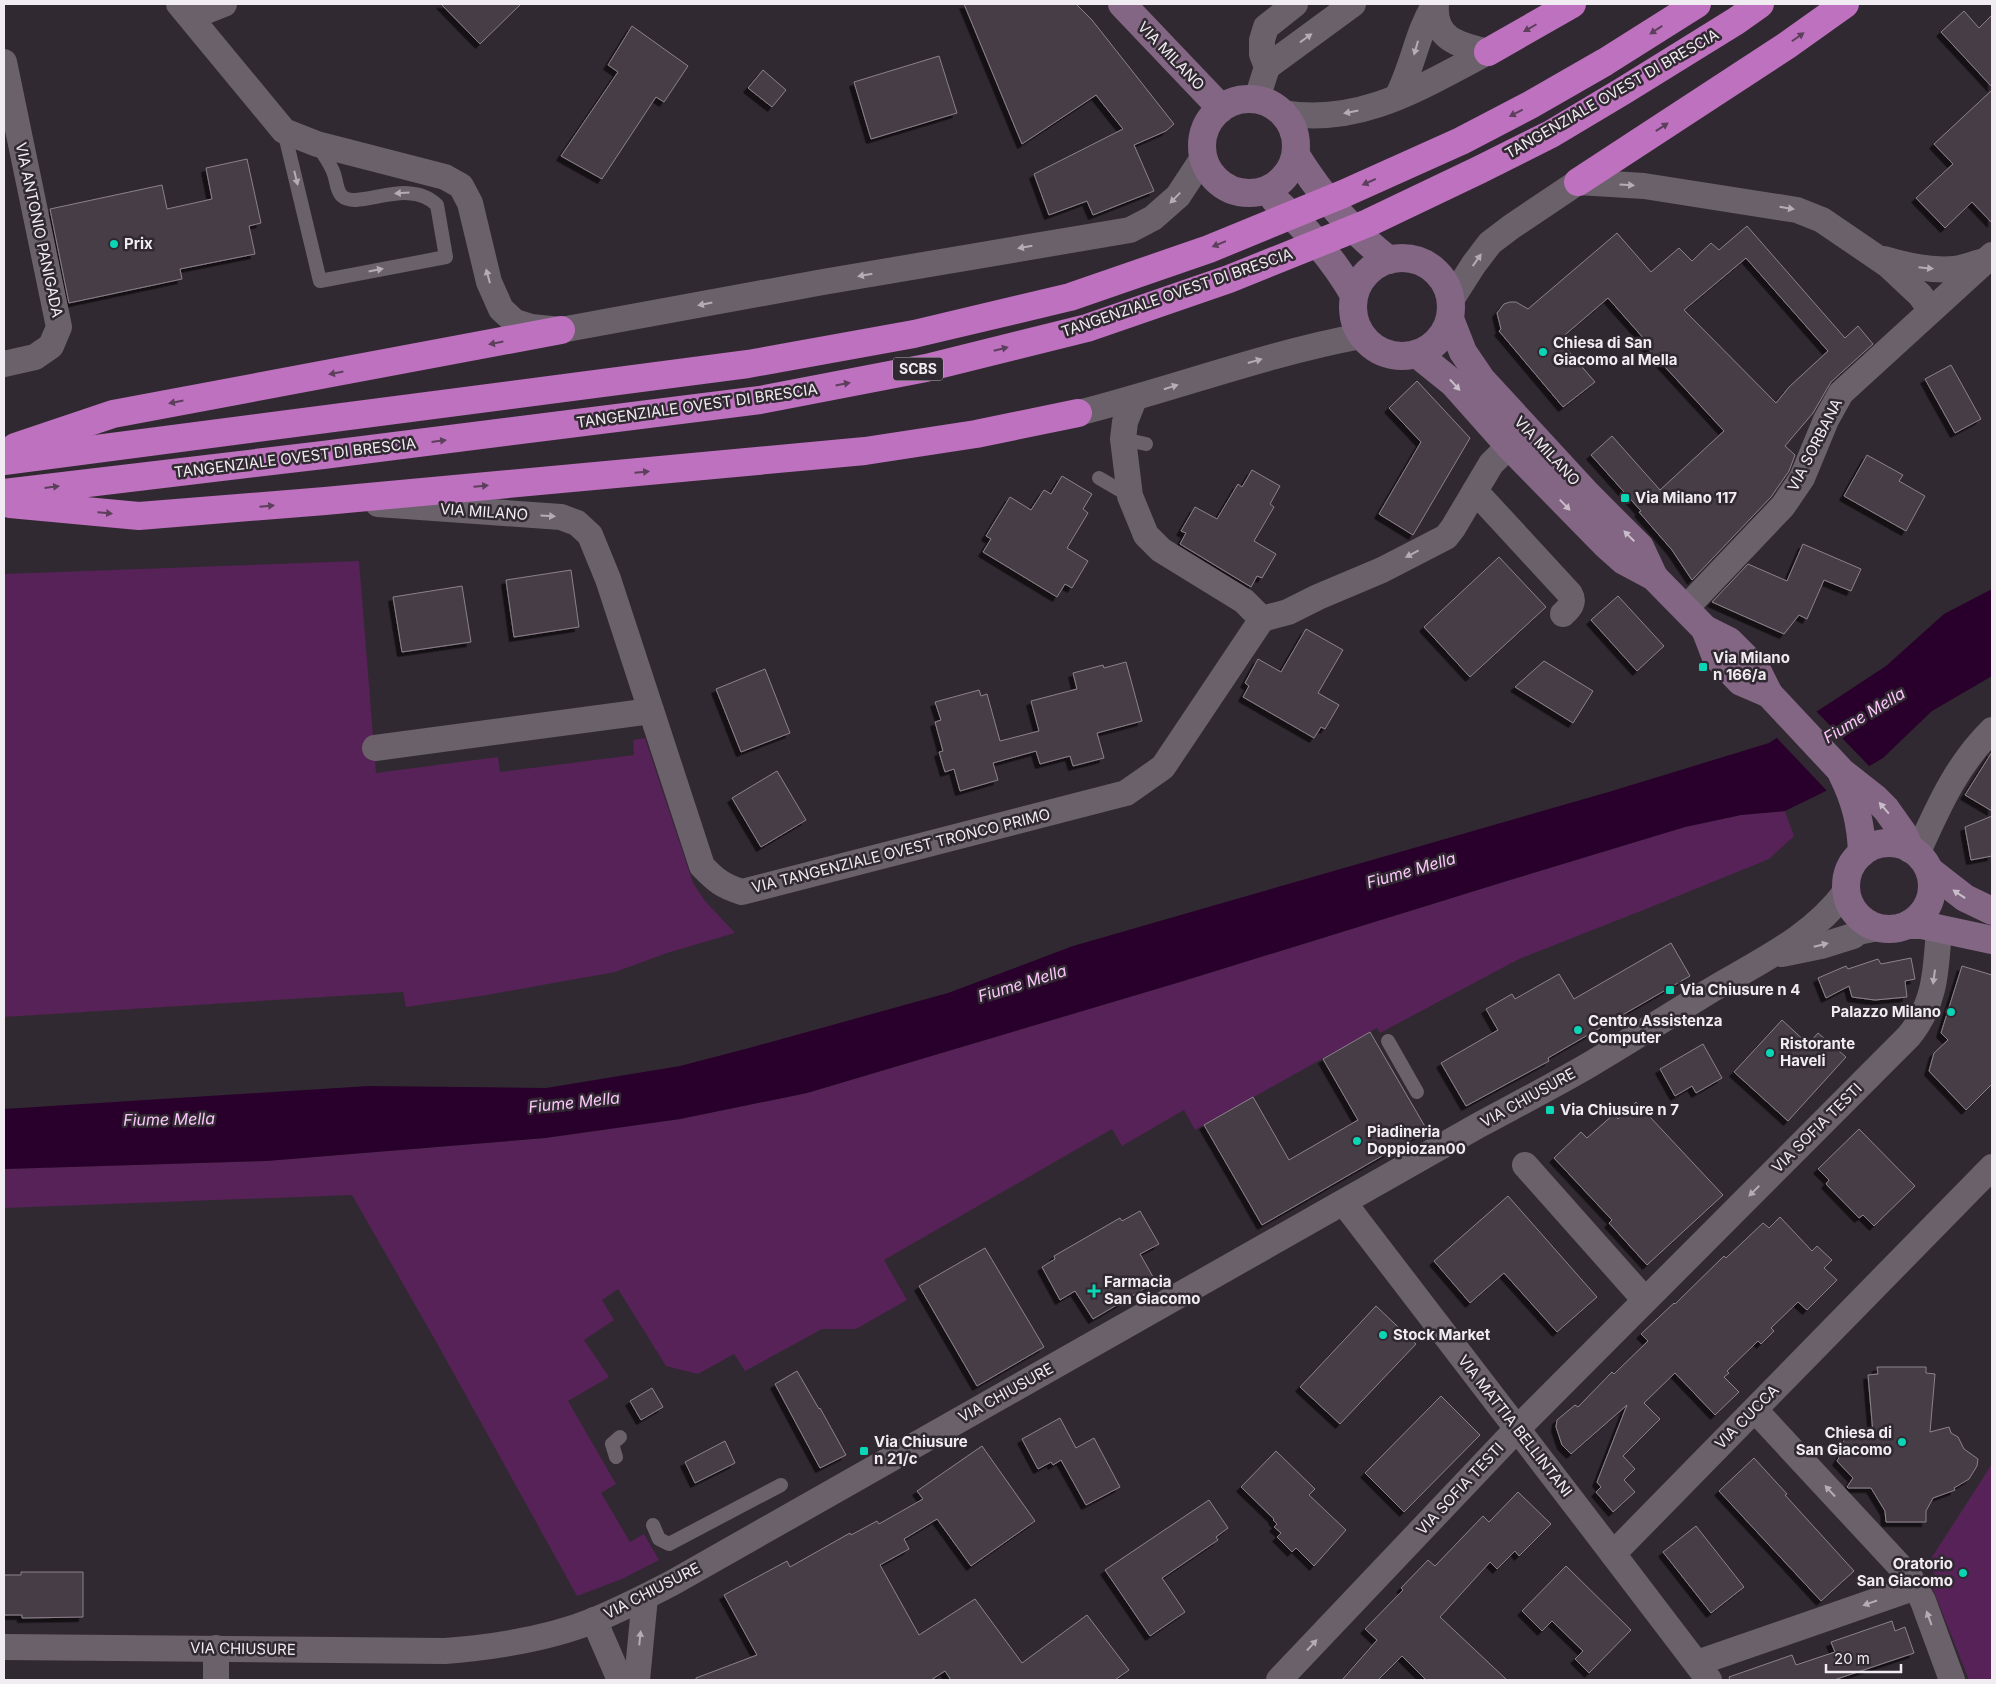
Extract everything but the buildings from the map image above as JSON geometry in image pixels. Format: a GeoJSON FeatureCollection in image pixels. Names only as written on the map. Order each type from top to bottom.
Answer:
{"type":"FeatureCollection","features":[{"type":"Feature","properties":{"kind":"highway"},"geometry":{"type":"LineString","coordinates":[[1488,52],[1572,4]]}},
{"type":"Feature","properties":{"kind":"highway","name":"TANGENZIALE OVEST DI BRESCIA"},"geometry":{"type":"LineString","coordinates":[[4,461],[748,364],[914,334],[1070,297],[1209,249],[1343,194],[1461,141],[1530,106],[1605,62],[1697,4]]}},
{"type":"Feature","properties":{"kind":"highway","name":"TANGENZIALE OVEST DI BRESCIA"},"geometry":{"type":"LineString","coordinates":[[4,493],[760,400],[926,368],[1087,328],[1229,278],[1360,227],[1471,174],[1550,134],[1623,92],[1760,4]]}},
{"type":"Feature","properties":{"kind":"highway"},"geometry":{"type":"LineString","coordinates":[[1578,182],[1786,46],[1845,4]]}},
{"type":"Feature","properties":{"kind":"highway"},"geometry":{"type":"LineString","coordinates":[[4,451],[113,414],[561,330]]}},
{"type":"Feature","properties":{"kind":"highway"},"geometry":{"type":"LineString","coordinates":[[4,504],[139,516],[324,501],[865,451],[976,434],[1078,413]]}},
{"type":"Feature","properties":{"kind":"main road","name":"VIA MILANO"},"geometry":{"type":"LineString","coordinates":[[1122,4],[1221,108]]}},
{"type":"Feature","properties":{"kind":"main road"},"geometry":{"type":"LineString","coordinates":[[1380,253],[1302,165],[1295,132],[1283,113],[1267,102],[1257,99],[1238,100],[1221,108],[1213,115],[1203,135],[1202,147],[1203,158],[1209,172],[1219,182],[1232,190],[1267,195],[1289,213],[1333,264],[1354,295],[1353,316],[1361,336],[1370,345],[1380,352],[1392,356],[1417,354],[1429,349],[1446,330],[1450,310]]}},
{"type":"Feature","properties":{"kind":"main road"},"geometry":{"type":"LineString","coordinates":[[1267,195],[1271,188],[1287,174],[1302,165]]}},
{"type":"Feature","properties":{"kind":"main road","name":"VIA MILANO"},"geometry":{"type":"LineString","coordinates":[[1354,295],[1359,283],[1367,272],[1377,265],[1380,253],[1422,262],[1436,271],[1446,285],[1450,310],[1463,352],[1482,380],[1587,494],[1640,546],[1654,577]]}},
{"type":"Feature","properties":{"kind":"main road","name":"VIA MILANO"},"geometry":{"type":"LineString","coordinates":[[1417,354],[1453,383],[1509,446],[1606,545],[1624,561],[1654,577],[1705,629],[1729,641],[1756,668],[1769,694],[1842,772],[1886,809],[1919,858]]}},
{"type":"Feature","properties":{"kind":"main road","name":"VIA MILANO"},"geometry":{"type":"LineString","coordinates":[[1842,772],[1856,804],[1861,830],[1862,853]]}},
{"type":"Feature","properties":{"kind":"main road"},"geometry":{"type":"LineString","coordinates":[[1992,911],[1965,898],[1919,858],[1898,845],[1885,844],[1873,846],[1862,853],[1852,864],[1847,877],[1846,891],[1849,904],[1856,915],[1866,923],[1878,928],[1894,929],[1908,925],[1922,925],[1992,940]]}},
{"type":"Feature","properties":{"kind":"main road"},"geometry":{"type":"LineString","coordinates":[[1908,925],[1919,917],[1926,908],[1931,889],[1919,858]]}},
{"type":"Feature","properties":{"kind":"street"},"geometry":{"type":"LineString","coordinates":[[185,10],[224,4]]}},
{"type":"Feature","properties":{"kind":"street"},"geometry":{"type":"LineString","coordinates":[[1267,67],[1262,54],[1262,40],[1266,27],[1295,4]]}},
{"type":"Feature","properties":{"kind":"street"},"geometry":{"type":"LineString","coordinates":[[1257,99],[1267,67],[1353,4]]}},
{"type":"Feature","properties":{"kind":"street"},"geometry":{"type":"LineString","coordinates":[[1435,4],[1438,25],[1445,35],[1453,42],[1488,52]]}},
{"type":"Feature","properties":{"kind":"street"},"geometry":{"type":"LineString","coordinates":[[1397,97],[1412,62],[1422,29],[1435,4]]}},
{"type":"Feature","properties":{"kind":"street"},"geometry":{"type":"LineString","coordinates":[[185,10],[284,131],[317,144],[445,177],[461,186],[470,203],[490,282],[501,309],[515,322],[531,327],[561,330],[823,282],[1130,230],[1153,218],[1178,196],[1203,158]]}},
{"type":"Feature","properties":{"kind":"street"},"geometry":{"type":"LineString","coordinates":[[1283,113],[1314,116],[1338,115],[1376,106],[1488,52]]}},
{"type":"Feature","properties":{"kind":"street","name":"VIA ANTONIO PANIGADA"},"geometry":{"type":"LineString","coordinates":[[4,62],[59,327],[51,346],[35,357],[4,364]]}},
{"type":"Feature","properties":{"kind":"street"},"geometry":{"type":"LineString","coordinates":[[1450,310],[1482,253],[1500,234],[1578,182],[1644,186],[1797,210],[1822,220],[1888,264],[1920,295],[1931,310]]}},
{"type":"Feature","properties":{"kind":"street"},"geometry":{"type":"LineString","coordinates":[[1878,258],[1908,266],[1933,269],[1956,269],[1990,258]]}},
{"type":"Feature","properties":{"kind":"street","name":"VIA SORBANA"},"geometry":{"type":"LineString","coordinates":[[1685,609],[1783,506],[1802,478],[1826,420],[1841,393],[1990,258]]}},
{"type":"Feature","properties":{"kind":"street"},"geometry":{"type":"LineString","coordinates":[[1078,413],[1134,399],[1208,374],[1298,349],[1361,336]]}},
{"type":"Feature","properties":{"kind":"street"},"geometry":{"type":"LineString","coordinates":[[1134,399],[1125,422],[1135,442],[1138,505],[1146,535],[1161,550],[1244,601],[1262,619]]}},
{"type":"Feature","properties":{"kind":"street"},"geometry":{"type":"LineString","coordinates":[[1078,413],[1135,442]]}},
{"type":"Feature","properties":{"kind":"street","name":"VIA MILANO"},"geometry":{"type":"LineString","coordinates":[[1262,619],[1288,612],[1382,570],[1446,536],[1453,528],[1491,464],[1509,446]]}},
{"type":"Feature","properties":{"kind":"street"},"geometry":{"type":"LineString","coordinates":[[1475,491],[1573,598],[1572,603],[1563,614]]}},
{"type":"Feature","properties":{"kind":"street","name":"VIA MILANO"},"geometry":{"type":"LineString","coordinates":[[324,501],[561,517],[577,523],[590,535],[608,579]]}},
{"type":"Feature","properties":{"kind":"street","name":"VIA TANGENZIALE OVEST TRONCO PRIMO"},"geometry":{"type":"LineString","coordinates":[[608,579],[702,866],[715,880],[726,888],[742,892],[1126,792],[1163,767],[1262,619]]}},
{"type":"Feature","properties":{"kind":"street"},"geometry":{"type":"LineString","coordinates":[[375,748],[652,711]]}},
{"type":"Feature","properties":{"kind":"street"},"geometry":{"type":"LineString","coordinates":[[1919,858],[1934,815],[1953,780],[1992,730]]}},
{"type":"Feature","properties":{"kind":"street","name":"VIA CHIUSURE"},"geometry":{"type":"LineString","coordinates":[[4,1648],[216,1648],[355,1651],[467,1649],[536,1638],[594,1620],[645,1597],[1479,1125],[1589,1065],[1735,976],[1774,955],[1813,926],[1835,906],[1846,891]]}},
{"type":"Feature","properties":{"kind":"street","name":"VIA CHIUSURE"},"geometry":{"type":"LineString","coordinates":[[1774,955],[1821,946],[1853,936],[1858,932],[1878,928]]}},
{"type":"Feature","properties":{"kind":"street","name":"VIA SOFIA TESTI"},"geometry":{"type":"LineString","coordinates":[[1278,1680],[1517,1429],[1916,1028],[1931,996],[1939,928]]}},
{"type":"Feature","properties":{"kind":"street"},"geometry":{"type":"LineString","coordinates":[[1525,1165],[1645,1300]]}},
{"type":"Feature","properties":{"kind":"street","name":"VIA CUCCA"},"geometry":{"type":"LineString","coordinates":[[1613,1554],[1992,1167]]}},
{"type":"Feature","properties":{"kind":"street","name":"VIA MATTIA BELLINTANI"},"geometry":{"type":"LineString","coordinates":[[1344,1203],[1613,1554]]}},
{"type":"Feature","properties":{"kind":"street"},"geometry":{"type":"LineString","coordinates":[[1755,1410],[1903,1569],[1916,1587],[1952,1680]]}},
{"type":"Feature","properties":{"kind":"street"},"geometry":{"type":"LineString","coordinates":[[1613,1554],[1703,1672],[1916,1587]]}},
{"type":"Feature","properties":{"kind":"street"},"geometry":{"type":"LineString","coordinates":[[637,1680],[645,1597]]}},
{"type":"Feature","properties":{"kind":"street"},"geometry":{"type":"LineString","coordinates":[[594,1620],[620,1680]]}},
{"type":"Feature","properties":{"kind":"street"},"geometry":{"type":"LineString","coordinates":[[216,1648],[216,1680]]}},
{"type":"Feature","properties":{"kind":"lane"},"geometry":{"type":"LineString","coordinates":[[284,131],[320,281],[446,257],[437,205],[431,199],[418,193],[404,193],[351,201],[343,197],[338,190],[334,175],[317,144]]}},
{"type":"Feature","properties":{"kind":"lane"},"geometry":{"type":"LineString","coordinates":[[1099,478],[1138,505]]}},
{"type":"Feature","properties":{"kind":"lane"},"geometry":{"type":"LineString","coordinates":[[1388,1041],[1417,1092]]}},
{"type":"Feature","properties":{"kind":"lane"},"geometry":{"type":"LineString","coordinates":[[616,1457],[612,1444],[620,1437]]}},
{"type":"Feature","properties":{"kind":"lane"},"geometry":{"type":"LineString","coordinates":[[653,1526],[660,1538],[669,1544],[781,1485]]}},
{"type":"Feature","properties":{"kind":"shaded area"},"geometry":{"type":"Polygon","coordinates":[[[359,561],[376,773],[498,757],[500,772],[634,755],[633,740],[645,738],[693,883],[705,901],[735,933],[667,953],[615,972],[487,995],[406,1007],[403,992],[4,1017],[4,574],[359,561]]]}},
{"type":"Feature","properties":{"kind":"shaded area"},"geometry":{"type":"Polygon","coordinates":[[[1785,811],[1794,836],[1769,859],[1519,959],[1380,1033],[1377,1028],[1195,1130],[1184,1110],[1122,1146],[1112,1129],[884,1260],[907,1300],[856,1329],[822,1329],[745,1371],[734,1354],[698,1374],[666,1366],[618,1289],[602,1300],[614,1320],[584,1340],[609,1377],[568,1401],[616,1484],[601,1493],[630,1542],[644,1534],[659,1560],[622,1579],[577,1596],[438,1345],[352,1195],[4,1208],[4,1169],[266,1161],[545,1138],[680,1119],[807,1093],[1180,982],[1685,827],[1741,815],[1785,811]]]}},
{"type":"Feature","properties":{"kind":"shaded area","name":"Oratorio San Giacomo"},"geometry":{"type":"Polygon","coordinates":[[[1992,1464],[1992,1680],[1969,1680],[1932,1587],[1939,1585],[1931,1566],[1925,1568],[1992,1464]]]}},
{"type":"Feature","properties":{"kind":"water","name":"Fiume Mella"},"geometry":{"type":"Polygon","coordinates":[[[1992,589],[1992,676],[1932,711],[1883,758],[1832,788],[1785,811],[1741,815],[1685,827],[1180,982],[807,1093],[680,1119],[545,1138],[266,1161],[4,1169],[4,1109],[369,1086],[546,1088],[680,1066],[948,993],[1073,946],[1612,791],[1769,743],[1886,666],[1944,614],[1992,589]]]}},
{"type":"Feature","properties":{"kind":"pier"},"geometry":{"type":"Polygon","coordinates":[[[1814,709],[1871,768],[1829,793],[1775,736],[1814,709]]]}},
{"type":"Feature","properties":{"kind":"place","name":"Prix"},"geometry":{"type":"Point","coordinates":[114,244]}},
{"type":"Feature","properties":{"kind":"place","name":"Chiesa di San Giacomo al Mella"},"geometry":{"type":"Point","coordinates":[1543,352]}},
{"type":"Feature","properties":{"kind":"place","name":"Via Milano 117"},"geometry":{"type":"Point","coordinates":[1625,498]}},
{"type":"Feature","properties":{"kind":"place","name":"Via Milano n 166/a"},"geometry":{"type":"Point","coordinates":[1703,667]}},
{"type":"Feature","properties":{"kind":"place","name":"Via Chiusure n 4"},"geometry":{"type":"Point","coordinates":[1670,990]}},
{"type":"Feature","properties":{"kind":"place","name":"Palazzo Milano"},"geometry":{"type":"Point","coordinates":[1951,1012]}},
{"type":"Feature","properties":{"kind":"place","name":"Centro Assistenza Computer"},"geometry":{"type":"Point","coordinates":[1578,1030]}},
{"type":"Feature","properties":{"kind":"place","name":"Ristorante Haveli"},"geometry":{"type":"Point","coordinates":[1770,1053]}},
{"type":"Feature","properties":{"kind":"place","name":"Via Chiusure n 7"},"geometry":{"type":"Point","coordinates":[1550,1110]}},
{"type":"Feature","properties":{"kind":"place","name":"Piadineria Doppiozan00"},"geometry":{"type":"Point","coordinates":[1357,1141]}},
{"type":"Feature","properties":{"kind":"place","name":"Farmacia San Giacomo"},"geometry":{"type":"Point","coordinates":[1094,1291]}},
{"type":"Feature","properties":{"kind":"place","name":"Stock Market"},"geometry":{"type":"Point","coordinates":[1383,1335]}},
{"type":"Feature","properties":{"kind":"place","name":"Chiesa di San Giacomo"},"geometry":{"type":"Point","coordinates":[1902,1442]}},
{"type":"Feature","properties":{"kind":"place","name":"Via Chiusure n 21/c"},"geometry":{"type":"Point","coordinates":[864,1451]}},
{"type":"Feature","properties":{"kind":"place","name":"Oratorio San Giacomo"},"geometry":{"type":"Point","coordinates":[1963,1573]}}]}
